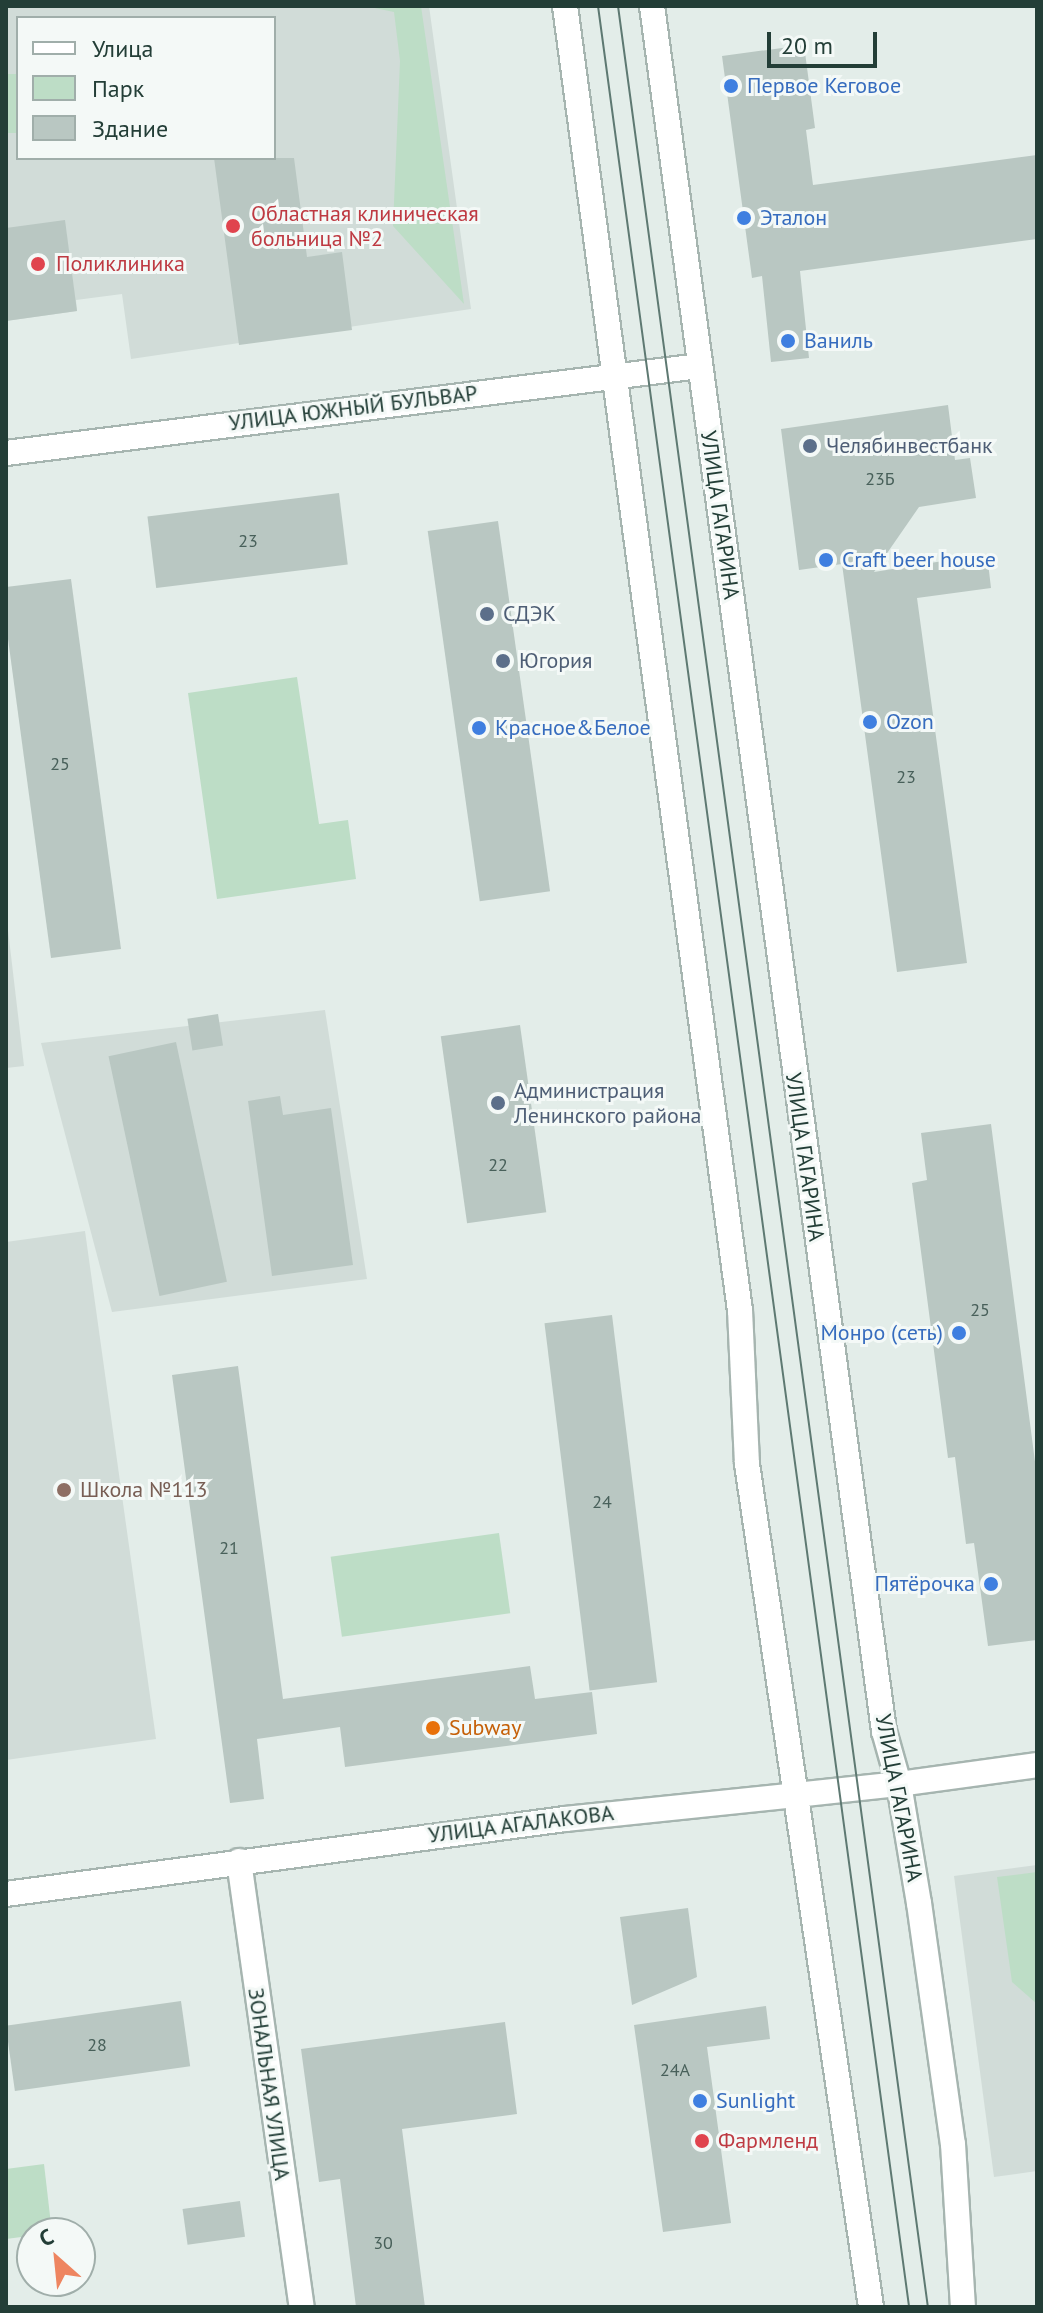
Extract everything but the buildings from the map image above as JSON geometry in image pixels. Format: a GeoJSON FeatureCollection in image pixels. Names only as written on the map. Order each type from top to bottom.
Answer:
{"type":"FeatureCollection","features":[{"type":"Feature","properties":{"kind":"main road"},"geometry":{"type":"LineString","coordinates":[[565,6],[742,1325],[747,1464],[871,2307]]}},
{"type":"Feature","properties":{"kind":"main road","name":"УЛИЦА ГАГАРИНА"},"geometry":{"type":"LineString","coordinates":[[652,6],[882,1717],[899,1784],[953,2144],[963,2307]]}},
{"type":"Feature","properties":{"kind":"main road","name":"УЛИЦА ЮЖНЫЙ БУЛЬВАР"},"geometry":{"type":"LineString","coordinates":[[6,453],[700,366]]}},
{"type":"Feature","properties":{"kind":"main road","name":"УЛИЦА АГАЛАКОВА"},"geometry":{"type":"LineString","coordinates":[[6,1894],[686,1804],[899,1784],[1037,1765]]}},
{"type":"Feature","properties":{"kind":"main road","name":"ЗОНАЛЬНАЯ УЛИЦА"},"geometry":{"type":"LineString","coordinates":[[239,1861],[302,2307]]}},
{"type":"Feature","properties":{"kind":"shaded area","name":"Областная клиническая больница №2"},"geometry":{"type":"Polygon","coordinates":[[[6,6],[429,6],[471,309],[131,359],[122,294],[76,300],[77,311],[6,321],[6,6]]]}},
{"type":"Feature","properties":{"kind":"shaded area"},"geometry":{"type":"Polygon","coordinates":[[[6,913],[24,1066],[6,1068],[6,913]]]}},
{"type":"Feature","properties":{"kind":"shaded area"},"geometry":{"type":"Polygon","coordinates":[[[325,1010],[367,1279],[112,1312],[41,1043],[325,1010]]]}},
{"type":"Feature","properties":{"kind":"shaded area","name":"Школа №113"},"geometry":{"type":"Polygon","coordinates":[[[85,1231],[156,1739],[6,1760],[6,1242],[85,1231]]]}},
{"type":"Feature","properties":{"kind":"shaded area"},"geometry":{"type":"Polygon","coordinates":[[[1037,1865],[1037,2171],[994,2177],[954,1876],[1037,1865]]]}},
{"type":"Feature","properties":{"kind":"green space"},"geometry":{"type":"Polygon","coordinates":[[[365,6],[421,6],[464,304],[393,226],[400,61],[394,12],[365,6]]]}},
{"type":"Feature","properties":{"kind":"green space"},"geometry":{"type":"Polygon","coordinates":[[[6,74],[16,74],[16,133],[6,133],[6,74]]]}},
{"type":"Feature","properties":{"kind":"green space"},"geometry":{"type":"Polygon","coordinates":[[[297,677],[319,824],[348,820],[356,879],[217,899],[188,693],[297,677]]]}},
{"type":"Feature","properties":{"kind":"green space"},"geometry":{"type":"Polygon","coordinates":[[[499,1533],[510,1613],[342,1637],[331,1557],[499,1533]]]}},
{"type":"Feature","properties":{"kind":"green space"},"geometry":{"type":"Polygon","coordinates":[[[1037,1872],[1037,2004],[1012,1982],[997,1877],[1037,1872]]]}},
{"type":"Feature","properties":{"kind":"green space"},"geometry":{"type":"Polygon","coordinates":[[[44,2164],[50,2217],[16,2217],[16,2238],[6,2239],[6,2169],[44,2164]]]}},
{"type":"Feature","properties":{"kind":"tram line"},"geometry":{"type":"LineString","coordinates":[[598,6],[909,2307]]}},
{"type":"Feature","properties":{"kind":"tram line"},"geometry":{"type":"LineString","coordinates":[[618,6],[928,2307]]}},
{"type":"Feature","properties":{"kind":"place","name":"Первое Кеговое"},"geometry":{"type":"Point","coordinates":[731,86]}},
{"type":"Feature","properties":{"kind":"place","name":"Эталон"},"geometry":{"type":"Point","coordinates":[744,218]}},
{"type":"Feature","properties":{"kind":"place","name":"Областная клиническая больница №2"},"geometry":{"type":"Point","coordinates":[233,226]}},
{"type":"Feature","properties":{"kind":"place","name":"Поликлиника"},"geometry":{"type":"Point","coordinates":[38,264]}},
{"type":"Feature","properties":{"kind":"place","name":"Ваниль"},"geometry":{"type":"Point","coordinates":[788,341]}},
{"type":"Feature","properties":{"kind":"place","name":"Челябинвестбанк"},"geometry":{"type":"Point","coordinates":[810,446]}},
{"type":"Feature","properties":{"kind":"place","name":"Craft beer house"},"geometry":{"type":"Point","coordinates":[826,560]}},
{"type":"Feature","properties":{"kind":"place","name":"СДЭК"},"geometry":{"type":"Point","coordinates":[487,614]}},
{"type":"Feature","properties":{"kind":"place","name":"Югория"},"geometry":{"type":"Point","coordinates":[503,661]}},
{"type":"Feature","properties":{"kind":"place","name":"Ozon"},"geometry":{"type":"Point","coordinates":[870,722]}},
{"type":"Feature","properties":{"kind":"place","name":"Красное&Белое"},"geometry":{"type":"Point","coordinates":[479,728]}},
{"type":"Feature","properties":{"kind":"place","name":"Администрация Ленинского района"},"geometry":{"type":"Point","coordinates":[498,1103]}},
{"type":"Feature","properties":{"kind":"place","name":"Монро (сеть)"},"geometry":{"type":"Point","coordinates":[959,1333]}},
{"type":"Feature","properties":{"kind":"place","name":"Школа №113"},"geometry":{"type":"Point","coordinates":[64,1490]}},
{"type":"Feature","properties":{"kind":"place","name":"Пятёрочка"},"geometry":{"type":"Point","coordinates":[991,1584]}},
{"type":"Feature","properties":{"kind":"place","name":"Subway"},"geometry":{"type":"Point","coordinates":[433,1728]}},
{"type":"Feature","properties":{"kind":"place","name":"Sunlight"},"geometry":{"type":"Point","coordinates":[700,2101]}},
{"type":"Feature","properties":{"kind":"place","name":"Фармленд"},"geometry":{"type":"Point","coordinates":[702,2141]}}]}
